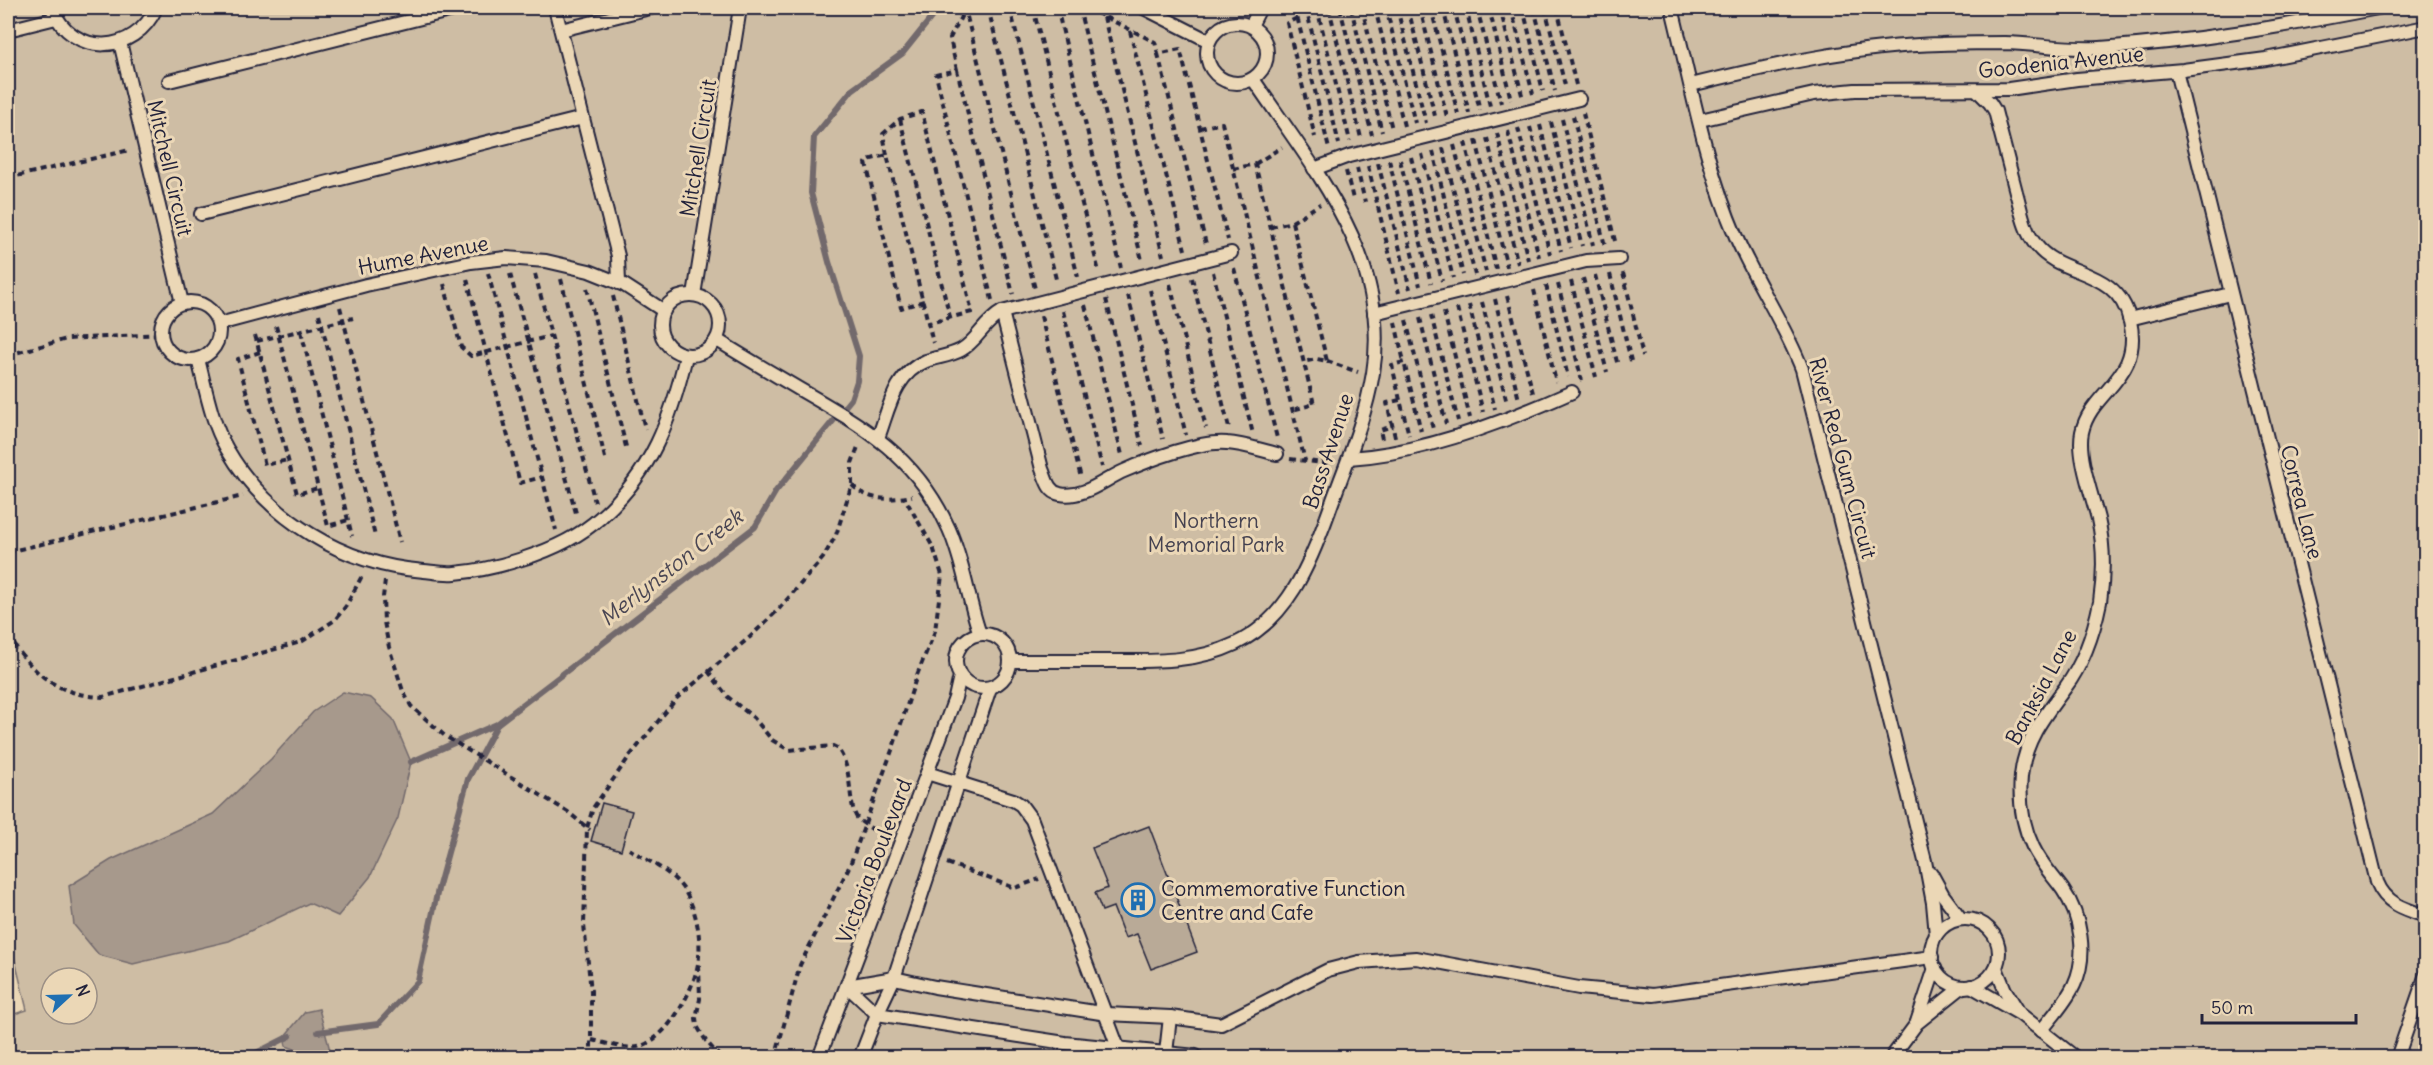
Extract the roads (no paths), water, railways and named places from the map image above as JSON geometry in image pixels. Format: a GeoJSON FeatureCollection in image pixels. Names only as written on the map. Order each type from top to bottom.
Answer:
{"type":"FeatureCollection","features":[{"type":"Feature","properties":{"kind":"lane"},"geometry":{"type":"LineString","coordinates":[[8,30],[54,13],[68,32],[84,41],[102,45],[120,42],[135,35],[147,24],[156,8]]}},
{"type":"Feature","properties":{"kind":"lane"},"geometry":{"type":"LineString","coordinates":[[169,81],[460,8]]}},
{"type":"Feature","properties":{"kind":"lane"},"geometry":{"type":"LineString","coordinates":[[555,8],[618,256],[614,281]]}},
{"type":"Feature","properties":{"kind":"lane"},"geometry":{"type":"LineString","coordinates":[[561,30],[650,8]]}},
{"type":"Feature","properties":{"kind":"lane","name":"Mitchell Circuit"},"geometry":{"type":"LineString","coordinates":[[694,295],[740,8]]}},
{"type":"Feature","properties":{"kind":"lane"},"geometry":{"type":"LineString","coordinates":[[1144,8],[1209,41]]}},
{"type":"Feature","properties":{"kind":"lane"},"geometry":{"type":"LineString","coordinates":[[1251,26],[1260,8]]}},
{"type":"Feature","properties":{"kind":"lane","name":"River Red Gum Circuit"},"geometry":{"type":"LineString","coordinates":[[1672,8],[1700,120],[1736,238],[1780,319],[1802,369],[1925,861],[1936,935]]}},
{"type":"Feature","properties":{"kind":"lane","name":"Goodenia Avenue"},"geometry":{"type":"LineString","coordinates":[[1691,85],[1774,64],[1864,49],[2005,43],[2068,48],[2137,45],[2263,29],[2378,8]]}},
{"type":"Feature","properties":{"kind":"lane"},"geometry":{"type":"LineString","coordinates":[[1242,23],[1251,26],[1265,42],[1267,52],[1261,72],[1253,79],[1235,83],[1217,76],[1207,60],[1209,41],[1222,26],[1242,23]]}},
{"type":"Feature","properties":{"kind":"lane","name":"Goodenia Avenue"},"geometry":{"type":"LineString","coordinates":[[1700,120],[1814,94],[1854,90],[2009,89],[2077,79],[2265,59],[2426,27]]}},
{"type":"Feature","properties":{"kind":"lane","name":"Mitchell Circuit"},"geometry":{"type":"LineString","coordinates":[[120,42],[182,303]]}},
{"type":"Feature","properties":{"kind":"lane","name":"Correa Lane"},"geometry":{"type":"LineString","coordinates":[[2176,70],[2377,882],[2380,890],[2394,905],[2426,916]]}},
{"type":"Feature","properties":{"kind":"lane","name":"Bass Avenue"},"geometry":{"type":"LineString","coordinates":[[1010,661],[1161,661],[1210,654],[1236,644],[1276,615],[1289,599],[1322,533],[1364,410],[1371,378],[1375,326],[1371,290],[1362,258],[1346,220],[1253,79]]}},
{"type":"Feature","properties":{"kind":"lane"},"geometry":{"type":"LineString","coordinates":[[1977,90],[1995,111],[2021,211],[2035,245],[2055,261],[2100,279],[2123,305],[2129,319],[2230,294]]}},
{"type":"Feature","properties":{"kind":"lane"},"geometry":{"type":"LineString","coordinates":[[1314,169],[1348,157],[1526,112]]}},
{"type":"Feature","properties":{"kind":"lane"},"geometry":{"type":"LineString","coordinates":[[201,214],[583,118]]}},
{"type":"Feature","properties":{"kind":"lane"},"geometry":{"type":"LineString","coordinates":[[878,438],[896,387],[903,377],[912,368],[963,349],[999,314],[1231,253]]}},
{"type":"Feature","properties":{"kind":"lane","name":"Hume Avenue"},"geometry":{"type":"LineString","coordinates":[[219,324],[315,298],[441,269],[506,258],[531,259],[583,270],[614,281],[664,311]]}},
{"type":"Feature","properties":{"kind":"lane"},"geometry":{"type":"LineString","coordinates":[[1374,313],[1560,268]]}},
{"type":"Feature","properties":{"kind":"lane"},"geometry":{"type":"LineString","coordinates":[[694,295],[704,298],[717,312],[720,331],[717,340],[704,352],[686,356],[669,347],[660,330],[664,311],[677,298],[694,295]]}},
{"type":"Feature","properties":{"kind":"lane"},"geometry":{"type":"LineString","coordinates":[[182,303],[200,303],[208,308],[219,324],[217,342],[213,349],[198,359],[178,357],[170,352],[161,334],[166,315],[173,307],[182,303]]}},
{"type":"Feature","properties":{"kind":"lane"},"geometry":{"type":"LineString","coordinates":[[999,314],[1042,469],[1049,487],[1060,494],[1084,490],[1146,462],[1210,444],[1233,443],[1277,454]]}},
{"type":"Feature","properties":{"kind":"lane","name":"Banksia Lane"},"geometry":{"type":"LineString","coordinates":[[2041,1031],[2075,983],[2081,960],[2080,933],[2071,902],[2040,860],[2026,830],[2021,797],[2021,776],[2031,739],[2049,707],[2076,670],[2086,650],[2096,619],[2102,588],[2102,545],[2081,445],[2081,433],[2089,416],[2126,366],[2130,350],[2129,319]]}},
{"type":"Feature","properties":{"kind":"lane"},"geometry":{"type":"LineString","coordinates":[[717,340],[867,429],[899,456],[929,492],[950,530],[961,559],[980,634]]}},
{"type":"Feature","properties":{"kind":"lane"},"geometry":{"type":"LineString","coordinates":[[198,359],[213,420],[228,450],[257,489],[289,520],[327,545],[352,555],[402,569],[454,573],[496,567],[569,542],[600,518],[628,487],[652,454],[676,400],[686,356]]}},
{"type":"Feature","properties":{"kind":"lane"},"geometry":{"type":"LineString","coordinates":[[1347,462],[1399,452],[1461,434],[1572,392]]}},
{"type":"Feature","properties":{"kind":"lane"},"geometry":{"type":"LineString","coordinates":[[860,1058],[894,978],[990,688],[1005,677],[1010,661],[1008,652],[997,638],[980,634],[964,642],[958,649],[956,667],[960,676],[973,687],[990,688]]}},
{"type":"Feature","properties":{"kind":"lane","name":"Victoria Boulevard"},"geometry":{"type":"LineString","coordinates":[[819,1058],[955,698],[960,676]]}},
{"type":"Feature","properties":{"kind":"lane"},"geometry":{"type":"LineString","coordinates":[[927,773],[1021,805],[1032,820],[1120,1053]]}},
{"type":"Feature","properties":{"kind":"lane","name":"River Red Gum Circuit"},"geometry":{"type":"LineString","coordinates":[[1925,861],[1943,895],[1961,919]]}},
{"type":"Feature","properties":{"kind":"lane"},"geometry":{"type":"LineString","coordinates":[[1917,1023],[1933,963],[1932,946],[1936,935],[1943,927],[1961,919],[1981,923],[1996,938],[1999,948],[1996,968],[2005,990],[2020,1014]]}},
{"type":"Feature","properties":{"kind":"lane"},"geometry":{"type":"LineString","coordinates":[[848,986],[894,978],[935,987],[1107,1014],[1170,1017],[1221,1024],[1328,970],[1359,962],[1416,958],[1579,987],[1653,995],[1933,963]]}},
{"type":"Feature","properties":{"kind":"lane"},"geometry":{"type":"LineString","coordinates":[[1933,963],[1941,977],[1966,986],[2020,1014],[2076,1058]]}},
{"type":"Feature","properties":{"kind":"lane"},"geometry":{"type":"LineString","coordinates":[[1891,1058],[1917,1023],[1966,986],[1981,983],[1996,968]]}},
{"type":"Feature","properties":{"kind":"lane"},"geometry":{"type":"LineString","coordinates":[[2397,1058],[2426,974]]}},
{"type":"Feature","properties":{"kind":"lane"},"geometry":{"type":"LineString","coordinates":[[848,986],[877,1014],[1120,1053],[1166,1053],[1196,1056]]}},
{"type":"Feature","properties":{"kind":"lane"},"geometry":{"type":"LineString","coordinates":[[1166,1053],[1170,1017]]}},
{"type":"Feature","properties":{"kind":"waterway","name":"Merlynston Creek"},"geometry":{"type":"LineString","coordinates":[[411,762],[497,724],[755,527],[776,491],[851,399],[857,381],[859,356],[829,262],[811,193],[814,137],[852,90],[903,53],[939,8]]}},
{"type":"Feature","properties":{"kind":"waterway","name":"Merlynston Creek"},"geometry":{"type":"LineString","coordinates":[[318,1032],[378,1024],[418,981],[438,889],[468,779],[497,725]]}},
{"type":"Feature","properties":{"kind":"waterway","name":"Merlynston Creek"},"geometry":{"type":"LineString","coordinates":[[246,1058],[290,1036]]}},
{"type":"Feature","properties":{"kind":"place","name":"Commemorative Function Centre and Cafe"},"geometry":{"type":"Point","coordinates":[1138,900]}},
{"type":"Feature","properties":{"kind":"park label","name":"Northern Memorial Park"},"geometry":{"type":"Point","coordinates":[1216,532]}}]}
